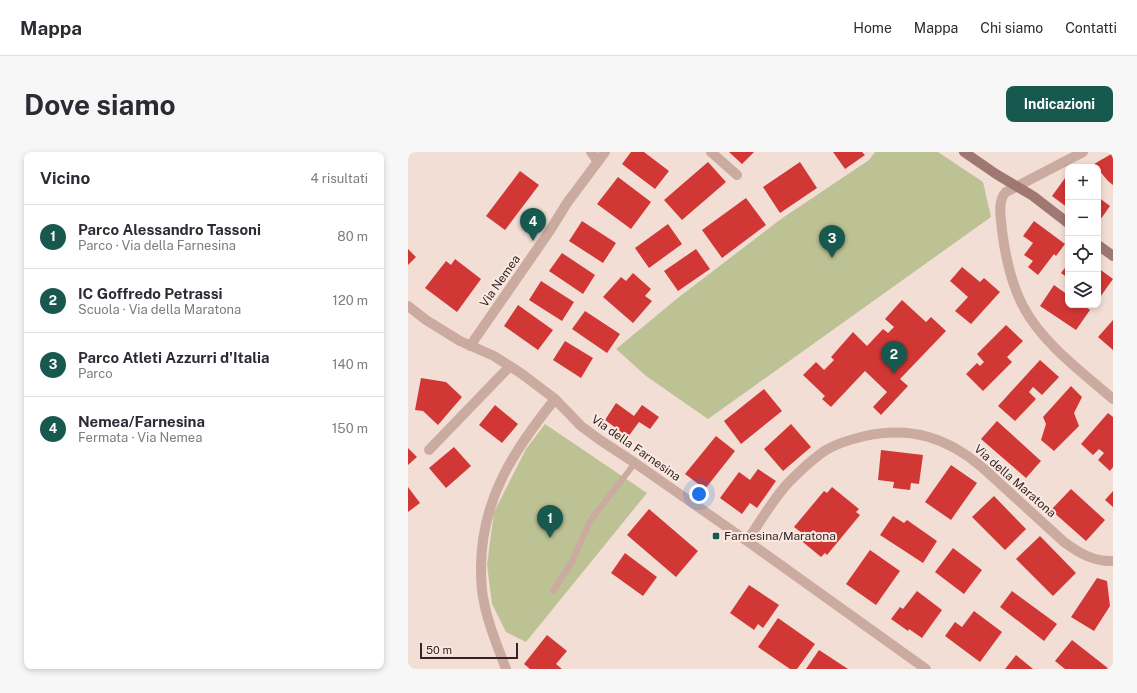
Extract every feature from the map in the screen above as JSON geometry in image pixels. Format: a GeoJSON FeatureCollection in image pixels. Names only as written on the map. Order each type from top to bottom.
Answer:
{"type":"FeatureCollection","features":[{"type":"Feature","properties":{"kind":"street"},"geometry":{"type":"LineString","coordinates":[[591,152],[598,162]]}},
{"type":"Feature","properties":{"kind":"street","name":"Via Nemea"},"geometry":{"type":"LineString","coordinates":[[470,346],[567,204],[605,152]]}},
{"type":"Feature","properties":{"kind":"street"},"geometry":{"type":"LineString","coordinates":[[711,152],[737,175]]}},
{"type":"Feature","properties":{"kind":"street"},"geometry":{"type":"LineString","coordinates":[[964,152],[1033,196],[1065,221]]}},
{"type":"Feature","properties":{"kind":"street"},"geometry":{"type":"LineString","coordinates":[[1083,152],[1006,192],[1002,197],[1001,216],[1006,254],[1016,289],[1023,305],[1035,324],[1060,353],[1113,399]]}},
{"type":"Feature","properties":{"kind":"street"},"geometry":{"type":"LineString","coordinates":[[1101,247],[1113,256]]}},
{"type":"Feature","properties":{"kind":"street"},"geometry":{"type":"LineString","coordinates":[[408,306],[426,320],[460,342],[470,346]]}},
{"type":"Feature","properties":{"kind":"street","name":"Via della Farnesina"},"geometry":{"type":"LineString","coordinates":[[470,346],[494,356],[534,382],[555,399],[584,428],[600,440],[747,541],[926,669]]}},
{"type":"Feature","properties":{"kind":"street"},"geometry":{"type":"LineString","coordinates":[[429,450],[510,366]]}},
{"type":"Feature","properties":{"kind":"street"},"geometry":{"type":"LineString","coordinates":[[506,669],[483,601],[481,556],[485,527],[492,500],[509,465],[521,445],[555,399]]}},
{"type":"Feature","properties":{"kind":"street","name":"Via della Maratona"},"geometry":{"type":"LineString","coordinates":[[747,541],[788,483],[826,450],[855,438],[885,432],[905,432],[930,437],[970,457],[1068,544],[1088,557],[1102,561],[1113,561]]}},
{"type":"Feature","properties":{"kind":"lane"},"geometry":{"type":"LineString","coordinates":[[553,591],[572,562],[590,521],[635,463]]}},
{"type":"Feature","properties":{"kind":"green space"},"geometry":{"type":"Polygon","coordinates":[[[875,152],[938,152],[983,182],[991,217],[708,419],[646,376],[616,349],[679,297],[781,219],[869,160],[875,152]]]}},
{"type":"Feature","properties":{"kind":"green space"},"geometry":{"type":"Polygon","coordinates":[[[545,424],[647,493],[526,642],[506,632],[492,604],[487,565],[494,512],[526,449],[545,424]]]}},
{"type":"Feature","properties":{"kind":"building"},"geometry":{"type":"Polygon","coordinates":[[[631,152],[644,152],[669,171],[655,189],[622,164],[631,152]]]}},
{"type":"Feature","properties":{"kind":"building"},"geometry":{"type":"Polygon","coordinates":[[[729,152],[754,152],[742,164],[729,152]]]}},
{"type":"Feature","properties":{"kind":"building"},"geometry":{"type":"Polygon","coordinates":[[[833,152],[862,152],[865,155],[845,169],[833,152]]]}},
{"type":"Feature","properties":{"kind":"building"},"geometry":{"type":"Polygon","coordinates":[[[1113,153],[1113,185],[1101,173],[1101,164],[1094,164],[1113,153]]]}},
{"type":"Feature","properties":{"kind":"building"},"geometry":{"type":"Polygon","coordinates":[[[708,162],[726,182],[682,220],[664,200],[708,162]]]}},
{"type":"Feature","properties":{"kind":"building"},"geometry":{"type":"Polygon","coordinates":[[[800,162],[817,188],[780,213],[763,187],[800,162]]]}},
{"type":"Feature","properties":{"kind":"building"},"geometry":{"type":"Polygon","coordinates":[[[520,171],[539,185],[505,230],[486,216],[520,171]]]}},
{"type":"Feature","properties":{"kind":"building"},"geometry":{"type":"Polygon","coordinates":[[[618,177],[651,202],[631,229],[597,204],[618,177]]]}},
{"type":"Feature","properties":{"kind":"building"},"geometry":{"type":"Polygon","coordinates":[[[1065,178],[1065,206],[1052,196],[1065,178]]]}},
{"type":"Feature","properties":{"kind":"building"},"geometry":{"type":"Polygon","coordinates":[[[746,198],[766,225],[722,258],[702,230],[746,198]]]}},
{"type":"Feature","properties":{"kind":"building"},"geometry":{"type":"Polygon","coordinates":[[[1101,199],[1110,206],[1101,219],[1101,199]]]}},
{"type":"Feature","properties":{"kind":"building"},"geometry":{"type":"Polygon","coordinates":[[[582,221],[616,243],[603,263],[569,241],[582,221]]]}},
{"type":"Feature","properties":{"kind":"building"},"geometry":{"type":"Polygon","coordinates":[[[1034,221],[1065,244],[1056,256],[1054,254],[1038,275],[1028,267],[1033,261],[1024,255],[1033,243],[1023,236],[1034,221]]]}},
{"type":"Feature","properties":{"kind":"building"},"geometry":{"type":"Polygon","coordinates":[[[668,224],[682,244],[649,268],[635,248],[668,224]]]}},
{"type":"Feature","properties":{"kind":"building"},"geometry":{"type":"Polygon","coordinates":[[[408,249],[416,257],[408,265],[408,249]]]}},
{"type":"Feature","properties":{"kind":"building"},"geometry":{"type":"Polygon","coordinates":[[[696,249],[710,269],[678,291],[664,271],[696,249]]]}},
{"type":"Feature","properties":{"kind":"building"},"geometry":{"type":"Polygon","coordinates":[[[562,253],[595,275],[583,294],[549,271],[562,253]]]}},
{"type":"Feature","properties":{"kind":"building"},"geometry":{"type":"Polygon","coordinates":[[[455,259],[481,279],[457,312],[425,288],[446,261],[451,265],[455,259]]]}},
{"type":"Feature","properties":{"kind":"building"},"geometry":{"type":"Polygon","coordinates":[[[962,267],[980,282],[984,278],[1000,292],[971,324],[955,311],[968,297],[950,281],[962,267]]]}},
{"type":"Feature","properties":{"kind":"building"},"geometry":{"type":"Polygon","coordinates":[[[1065,268],[1065,276],[1061,273],[1065,268]]]}},
{"type":"Feature","properties":{"kind":"building"},"geometry":{"type":"Polygon","coordinates":[[[1101,270],[1113,279],[1101,296],[1101,270]]]}},
{"type":"Feature","properties":{"kind":"building"},"geometry":{"type":"Polygon","coordinates":[[[633,273],[651,289],[645,296],[652,301],[633,323],[603,297],[621,277],[626,281],[633,273]]]}},
{"type":"Feature","properties":{"kind":"building"},"geometry":{"type":"Polygon","coordinates":[[[541,281],[574,302],[562,321],[529,300],[541,281]]]}},
{"type":"Feature","properties":{"kind":"building"},"geometry":{"type":"Polygon","coordinates":[[[1054,285],[1065,293],[1065,308],[1087,308],[1090,310],[1076,330],[1040,306],[1054,285]]]}},
{"type":"Feature","properties":{"kind":"building"},"geometry":{"type":"Polygon","coordinates":[[[902,300],[926,322],[931,317],[946,331],[900,379],[908,386],[881,415],[873,407],[887,392],[865,371],[831,407],[822,399],[825,396],[803,375],[816,362],[824,370],[834,360],[831,357],[853,332],[867,346],[883,329],[888,333],[894,327],[885,319],[902,300]]]}},
{"type":"Feature","properties":{"kind":"building"},"geometry":{"type":"Polygon","coordinates":[[[518,305],[553,330],[538,350],[504,326],[518,305]]]}},
{"type":"Feature","properties":{"kind":"building"},"geometry":{"type":"Polygon","coordinates":[[[585,311],[620,334],[607,353],[572,329],[585,311]]]}},
{"type":"Feature","properties":{"kind":"building"},"geometry":{"type":"Polygon","coordinates":[[[1113,320],[1113,350],[1098,337],[1113,320]]]}},
{"type":"Feature","properties":{"kind":"building"},"geometry":{"type":"Polygon","coordinates":[[[1006,325],[1023,341],[1007,357],[1012,362],[983,391],[966,374],[977,363],[980,366],[984,362],[977,354],[1006,325]]]}},
{"type":"Feature","properties":{"kind":"building"},"geometry":{"type":"Polygon","coordinates":[[[565,341],[593,358],[581,378],[553,360],[565,341]]]}},
{"type":"Feature","properties":{"kind":"building"},"geometry":{"type":"Polygon","coordinates":[[[1040,360],[1059,377],[1042,395],[1033,387],[1029,392],[1036,399],[1015,421],[998,406],[1040,360]]]}},
{"type":"Feature","properties":{"kind":"building"},"geometry":{"type":"Polygon","coordinates":[[[421,378],[446,382],[462,397],[438,425],[423,411],[415,410],[421,378]]]}},
{"type":"Feature","properties":{"kind":"building"},"geometry":{"type":"Polygon","coordinates":[[[1071,386],[1082,397],[1074,413],[1079,426],[1054,451],[1041,440],[1046,424],[1043,417],[1071,386]]]}},
{"type":"Feature","properties":{"kind":"building"},"geometry":{"type":"Polygon","coordinates":[[[764,389],[782,411],[741,444],[724,421],[764,389]]]}},
{"type":"Feature","properties":{"kind":"building"},"geometry":{"type":"Polygon","coordinates":[[[616,403],[634,416],[642,405],[659,417],[650,429],[639,422],[628,437],[605,420],[616,403]]]}},
{"type":"Feature","properties":{"kind":"building"},"geometry":{"type":"Polygon","coordinates":[[[495,405],[518,424],[502,443],[479,425],[495,405]]]}},
{"type":"Feature","properties":{"kind":"building"},"geometry":{"type":"Polygon","coordinates":[[[1108,413],[1113,417],[1113,467],[1110,471],[1098,460],[1104,453],[1099,449],[1093,455],[1081,444],[1108,413]]]}},
{"type":"Feature","properties":{"kind":"building"},"geometry":{"type":"Polygon","coordinates":[[[997,421],[1041,461],[1026,478],[981,439],[997,421]]]}},
{"type":"Feature","properties":{"kind":"building"},"geometry":{"type":"Polygon","coordinates":[[[791,424],[811,447],[783,471],[764,449],[791,424]]]}},
{"type":"Feature","properties":{"kind":"building"},"geometry":{"type":"Polygon","coordinates":[[[716,436],[735,451],[705,489],[685,474],[716,436]]]}},
{"type":"Feature","properties":{"kind":"building"},"geometry":{"type":"Polygon","coordinates":[[[454,447],[471,466],[446,488],[429,468],[454,447]]]}},
{"type":"Feature","properties":{"kind":"building"},"geometry":{"type":"Polygon","coordinates":[[[408,448],[417,457],[408,465],[408,448]]]}},
{"type":"Feature","properties":{"kind":"building"},"geometry":{"type":"Polygon","coordinates":[[[881,450],[923,455],[919,484],[911,483],[910,490],[893,488],[894,482],[878,480],[881,450]]]}},
{"type":"Feature","properties":{"kind":"building"},"geometry":{"type":"Polygon","coordinates":[[[951,465],[977,483],[951,520],[925,502],[951,465]]]}},
{"type":"Feature","properties":{"kind":"building"},"geometry":{"type":"Polygon","coordinates":[[[758,469],[776,481],[757,508],[750,503],[742,514],[720,498],[739,472],[750,480],[758,469]]]}},
{"type":"Feature","properties":{"kind":"building"},"geometry":{"type":"Polygon","coordinates":[[[408,487],[420,503],[408,512],[408,487]]]}},
{"type":"Feature","properties":{"kind":"building"},"geometry":{"type":"Polygon","coordinates":[[[832,487],[859,509],[856,512],[860,515],[827,555],[825,553],[821,557],[798,538],[802,533],[794,527],[824,491],[827,493],[832,487]]]}},
{"type":"Feature","properties":{"kind":"building"},"geometry":{"type":"Polygon","coordinates":[[[1071,489],[1105,520],[1086,541],[1051,510],[1071,489]]]}},
{"type":"Feature","properties":{"kind":"building"},"geometry":{"type":"Polygon","coordinates":[[[1113,491],[1113,507],[1105,500],[1113,491]]]}},
{"type":"Feature","properties":{"kind":"building"},"geometry":{"type":"Polygon","coordinates":[[[994,496],[1026,529],[1005,550],[972,517],[994,496]]]}},
{"type":"Feature","properties":{"kind":"building"},"geometry":{"type":"Polygon","coordinates":[[[649,509],[698,551],[676,577],[627,535],[649,509]]]}},
{"type":"Feature","properties":{"kind":"building"},"geometry":{"type":"Polygon","coordinates":[[[893,516],[904,523],[907,520],[937,541],[923,563],[880,535],[893,516]]]}},
{"type":"Feature","properties":{"kind":"building"},"geometry":{"type":"Polygon","coordinates":[[[1040,536],[1076,573],[1053,596],[1016,559],[1040,536]]]}},
{"type":"Feature","properties":{"kind":"building"},"geometry":{"type":"Polygon","coordinates":[[[953,548],[982,570],[964,594],[935,572],[953,548]]]}},
{"type":"Feature","properties":{"kind":"building"},"geometry":{"type":"Polygon","coordinates":[[[870,550],[900,571],[876,605],[846,584],[870,550]]]}},
{"type":"Feature","properties":{"kind":"building"},"geometry":{"type":"Polygon","coordinates":[[[625,553],[657,577],[643,596],[611,573],[625,553]]]}},
{"type":"Feature","properties":{"kind":"building"},"geometry":{"type":"Polygon","coordinates":[[[1097,578],[1107,581],[1110,606],[1094,631],[1071,617],[1097,578]]]}},
{"type":"Feature","properties":{"kind":"building"},"geometry":{"type":"Polygon","coordinates":[[[749,585],[779,605],[763,628],[758,624],[754,630],[730,613],[749,585]]]}},
{"type":"Feature","properties":{"kind":"building"},"geometry":{"type":"Polygon","coordinates":[[[917,591],[942,610],[922,638],[909,629],[908,631],[891,619],[900,607],[903,609],[917,591]]]}},
{"type":"Feature","properties":{"kind":"building"},"geometry":{"type":"Polygon","coordinates":[[[1012,591],[1057,624],[1044,641],[1000,607],[1012,591]]]}},
{"type":"Feature","properties":{"kind":"building"},"geometry":{"type":"Polygon","coordinates":[[[974,611],[1002,632],[980,662],[945,636],[955,622],[962,627],[974,611]]]}},
{"type":"Feature","properties":{"kind":"building"},"geometry":{"type":"Polygon","coordinates":[[[778,618],[815,644],[797,669],[790,669],[758,647],[778,618]]]}},
{"type":"Feature","properties":{"kind":"building"},"geometry":{"type":"Polygon","coordinates":[[[547,635],[567,651],[556,664],[562,669],[530,669],[524,664],[547,635]]]}},
{"type":"Feature","properties":{"kind":"building"},"geometry":{"type":"Polygon","coordinates":[[[1072,640],[1109,669],[1065,669],[1055,661],[1072,640]]]}},
{"type":"Feature","properties":{"kind":"building"},"geometry":{"type":"Polygon","coordinates":[[[819,650],[848,669],[806,669],[819,650]]]}},
{"type":"Feature","properties":{"kind":"building"},"geometry":{"type":"Polygon","coordinates":[[[1016,655],[1033,669],[1005,669],[1016,655]]]}},
{"type":"Feature","properties":{"kind":"place","name":"Nemea/Farnesina"},"geometry":{"type":"Point","coordinates":[533,241]}},
{"type":"Feature","properties":{"kind":"place","name":"Parco Atleti Azzurri d'Italia"},"geometry":{"type":"Point","coordinates":[832,258]}},
{"type":"Feature","properties":{"kind":"place","name":"IC Goffredo Petrassi"},"geometry":{"type":"Point","coordinates":[894,374]}},
{"type":"Feature","properties":{"kind":"place","name":"Farnesina/Maratona"},"geometry":{"type":"Point","coordinates":[716,536]}},
{"type":"Feature","properties":{"kind":"place","name":"Parco Alessandro Tassoni"},"geometry":{"type":"Point","coordinates":[550,538]}}]}
